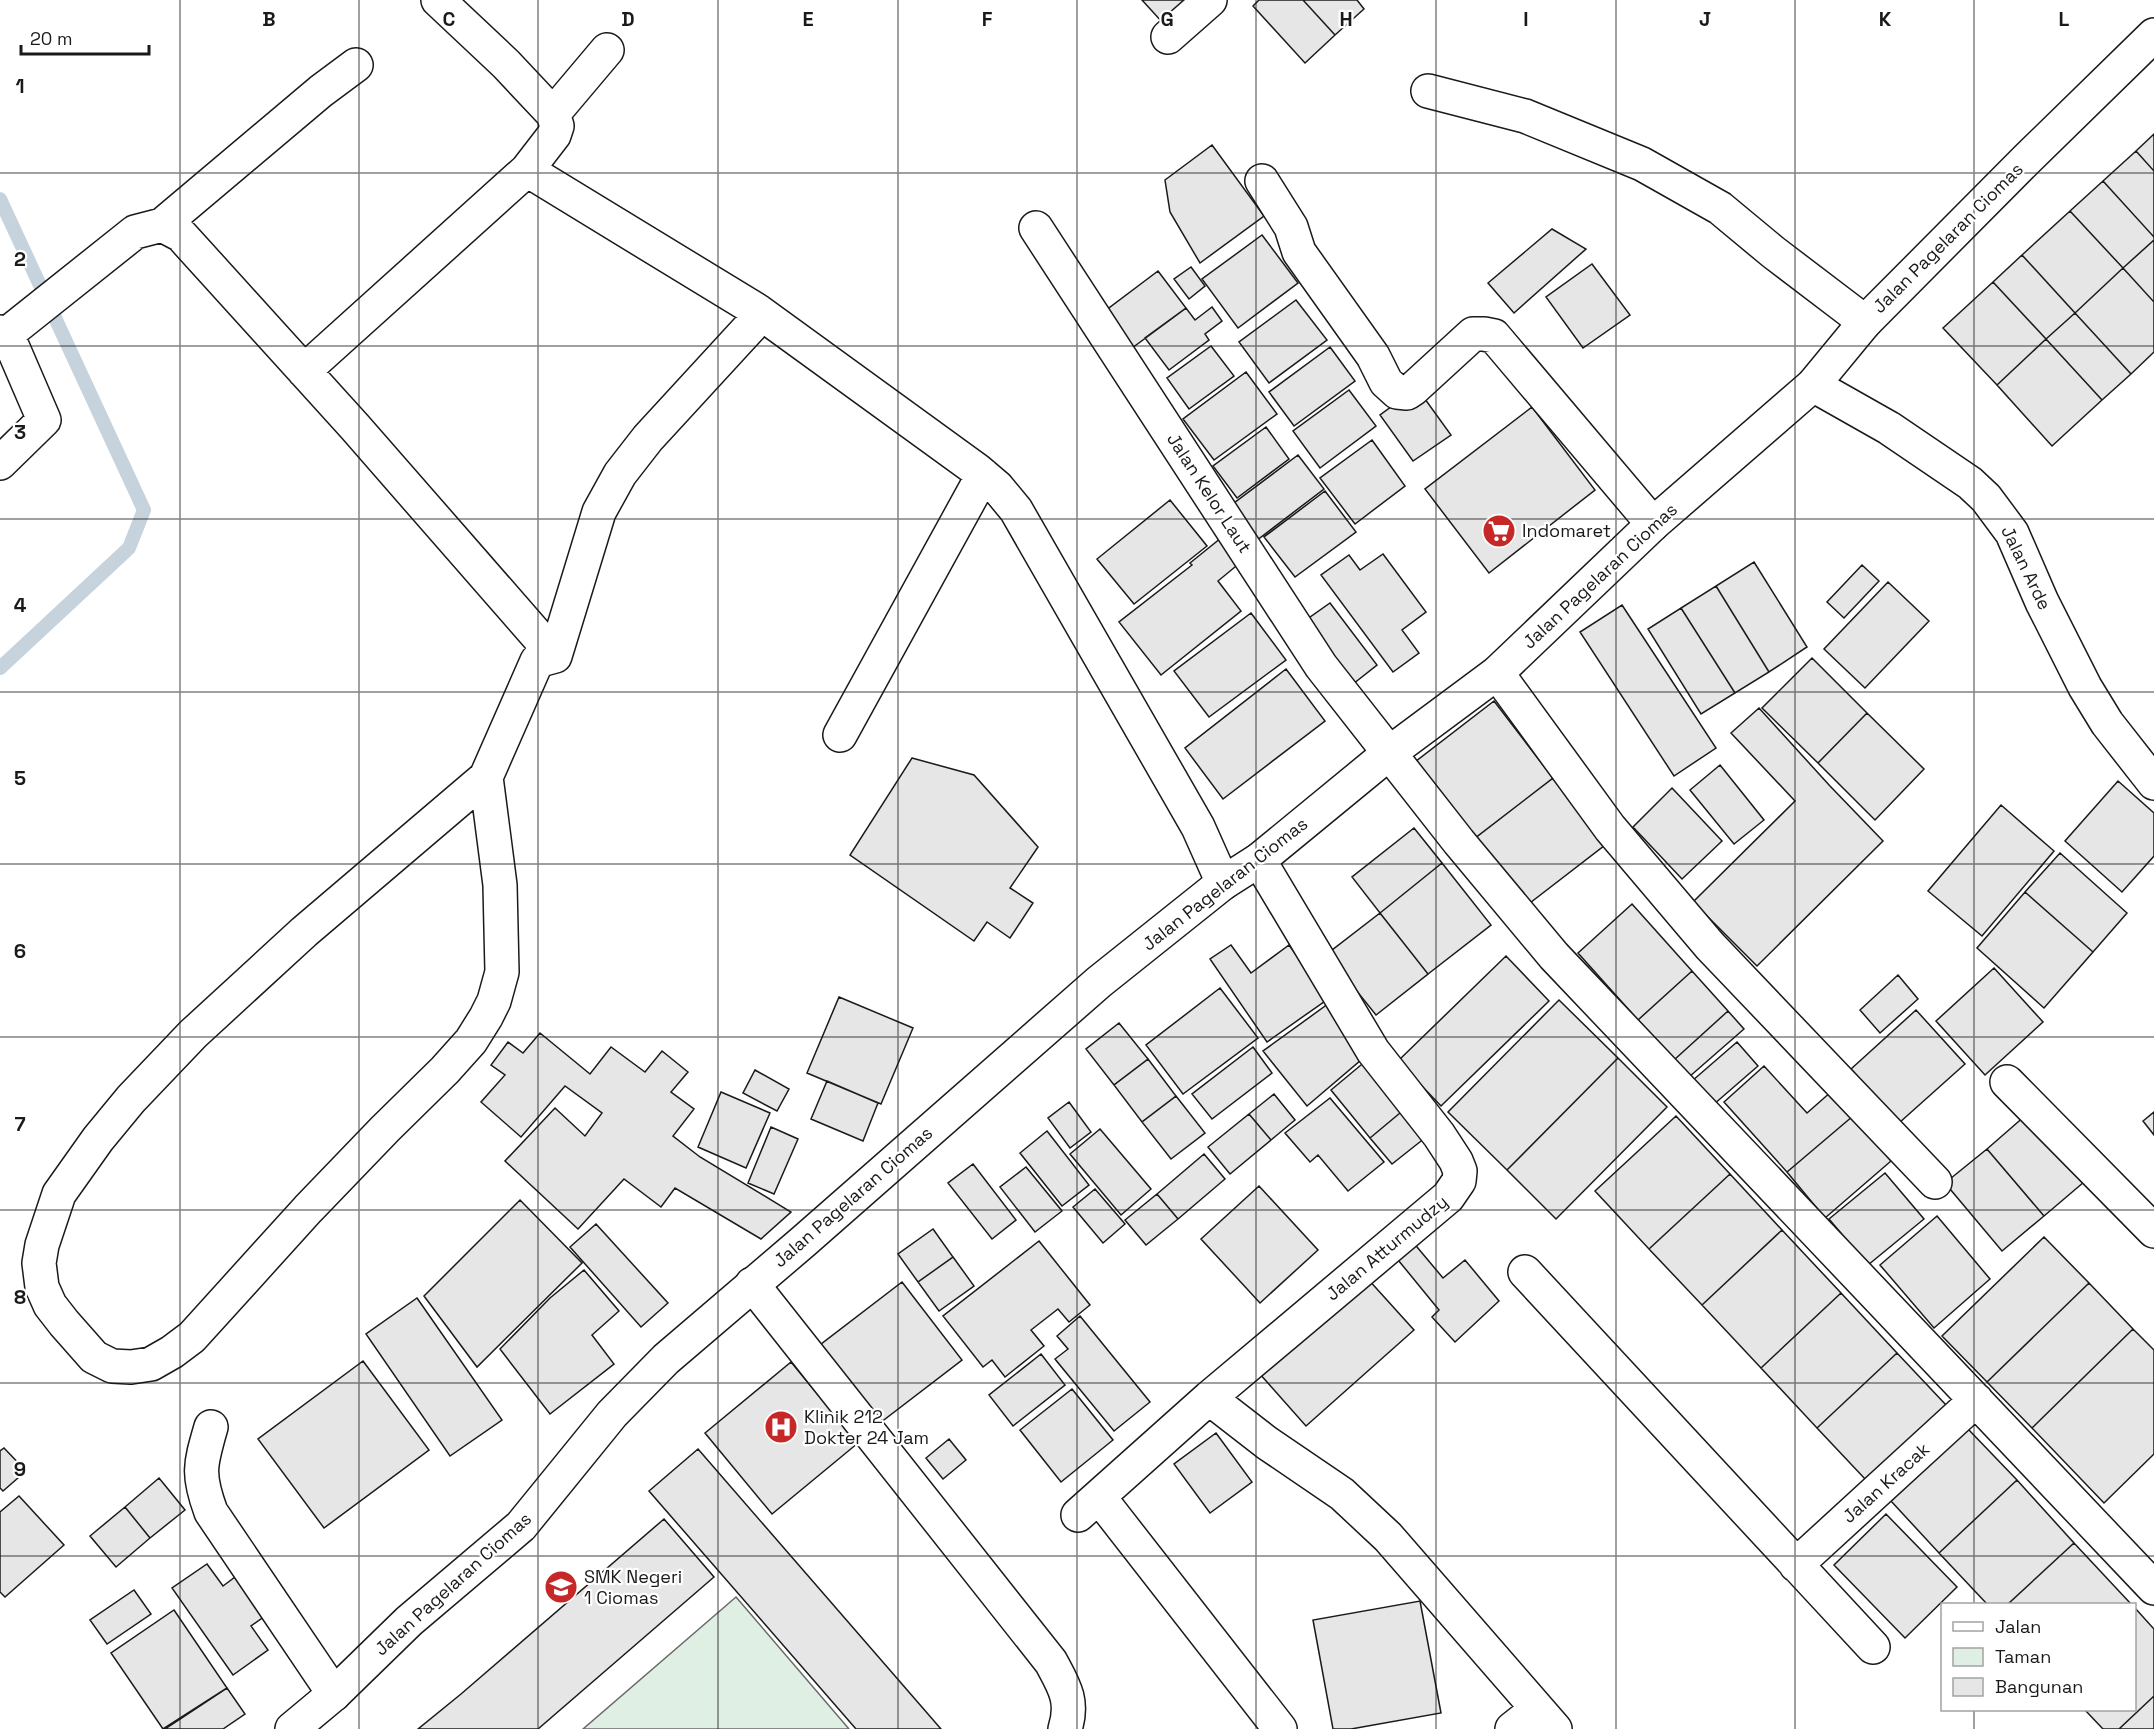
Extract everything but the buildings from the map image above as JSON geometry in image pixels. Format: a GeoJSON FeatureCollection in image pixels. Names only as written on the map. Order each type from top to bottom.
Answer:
{"type":"FeatureCollection","features":[{"type":"Feature","properties":{"kind":"street"},"geometry":{"type":"LineString","coordinates":[[304,371],[527,170],[554,135],[557,126],[553,114],[506,64],[438,0]]}},
{"type":"Feature","properties":{"kind":"street"},"geometry":{"type":"LineString","coordinates":[[1168,37],[1210,0]]}},
{"type":"Feature","properties":{"kind":"street","name":"Jalan Pagelaran Ciomas"},"geometry":{"type":"LineString","coordinates":[[292,1729],[334,1694],[410,1621],[521,1526],[612,1414],[666,1359],[1099,982],[1223,883],[1259,860],[1389,754],[1497,673],[1653,524],[1813,385],[1865,322],[2154,35]]}},
{"type":"Feature","properties":{"kind":"street"},"geometry":{"type":"LineString","coordinates":[[553,114],[607,50]]}},
{"type":"Feature","properties":{"kind":"street"},"geometry":{"type":"LineString","coordinates":[[0,464],[44,420],[9,330],[73,283],[135,232],[162,225],[321,91],[356,65]]}},
{"type":"Feature","properties":{"kind":"street"},"geometry":{"type":"LineString","coordinates":[[1428,91],[1525,116],[1642,164],[1720,208],[1773,252],[1865,322]]}},
{"type":"Feature","properties":{"kind":"street"},"geometry":{"type":"LineString","coordinates":[[527,170],[758,310],[997,486],[1016,510],[1198,827],[1223,883]]}},
{"type":"Feature","properties":{"kind":"street"},"geometry":{"type":"LineString","coordinates":[[1262,181],[1291,227],[1299,252],[1373,356],[1386,382],[1397,392],[1407,393],[1413,389],[1473,334],[1494,336],[1653,524]]}},
{"type":"Feature","properties":{"kind":"street"},"geometry":{"type":"LineString","coordinates":[[162,225],[181,236],[304,371],[555,656]]}},
{"type":"Feature","properties":{"kind":"street","name":"Jalan Kelor Laut"},"geometry":{"type":"LineString","coordinates":[[1036,228],[1321,666],[1389,754],[1554,956],[2154,1588]]}},
{"type":"Feature","properties":{"kind":"street"},"geometry":{"type":"LineString","coordinates":[[555,656],[599,512],[620,474],[648,438],[751,326],[758,310]]}},
{"type":"Feature","properties":{"kind":"street","name":"Jalan Arde"},"geometry":{"type":"LineString","coordinates":[[1813,385],[1889,428],[1970,483],[1986,498],[2012,533],[2085,687],[2107,723],[2154,783]]}},
{"type":"Feature","properties":{"kind":"street"},"geometry":{"type":"LineString","coordinates":[[840,735],[983,475]]}},
{"type":"Feature","properties":{"kind":"street"},"geometry":{"type":"LineString","coordinates":[[486,777],[500,885],[502,972],[494,1001],[471,1041],[308,1209],[192,1337],[151,1364],[131,1367],[112,1366],[94,1357],[50,1305],[42,1287],[39,1263],[42,1245],[59,1194],[131,1099],[193,1034],[251,979],[377,868],[486,777],[537,661],[555,656]]}},
{"type":"Feature","properties":{"kind":"street"},"geometry":{"type":"LineString","coordinates":[[1497,673],[1610,828],[1710,946],[1935,1182]]}},
{"type":"Feature","properties":{"kind":"street","name":"Jalan Atturmudzy"},"geometry":{"type":"LineString","coordinates":[[1259,860],[1373,1051],[1439,1135],[1456,1161],[1460,1172],[1460,1180],[1448,1197],[1209,1398],[1088,1506],[1280,1729]]}},
{"type":"Feature","properties":{"kind":"street"},"geometry":{"type":"LineString","coordinates":[[2007,1082],[2154,1231]]}},
{"type":"Feature","properties":{"kind":"street"},"geometry":{"type":"LineString","coordinates":[[1525,1272],[1873,1647]]}},
{"type":"Feature","properties":{"kind":"street"},"geometry":{"type":"LineString","coordinates":[[752,1284],[1051,1662],[1069,1698],[1069,1717],[1065,1729]]}},
{"type":"Feature","properties":{"kind":"street"},"geometry":{"type":"LineString","coordinates":[[1209,1398],[1267,1443],[1342,1494],[1388,1537],[1546,1719],[1512,1729]]}},
{"type":"Feature","properties":{"kind":"street","name":"Jalan Kracak"},"geometry":{"type":"LineString","coordinates":[[1796,1565],[1976,1400]]}},
{"type":"Feature","properties":{"kind":"street"},"geometry":{"type":"LineString","coordinates":[[211,1427],[201,1462],[202,1488],[211,1512],[334,1694]]}},
{"type":"Feature","properties":{"kind":"green space"},"geometry":{"type":"Polygon","coordinates":[[[736,1597],[849,1729],[583,1729],[736,1597]]]}},
{"type":"Feature","properties":{"kind":"waterway"},"geometry":{"type":"LineString","coordinates":[[0,199],[144,510],[129,548],[0,668]]}},
{"type":"Feature","properties":{"kind":"place","name":"Indomaret"},"geometry":{"type":"Point","coordinates":[1499,531]}},
{"type":"Feature","properties":{"kind":"place","name":"Klinik 212 Dokter 24 Jam"},"geometry":{"type":"Point","coordinates":[781,1427]}},
{"type":"Feature","properties":{"kind":"place","name":"SMK Negeri 1 Ciomas"},"geometry":{"type":"Point","coordinates":[561,1587]}}]}
